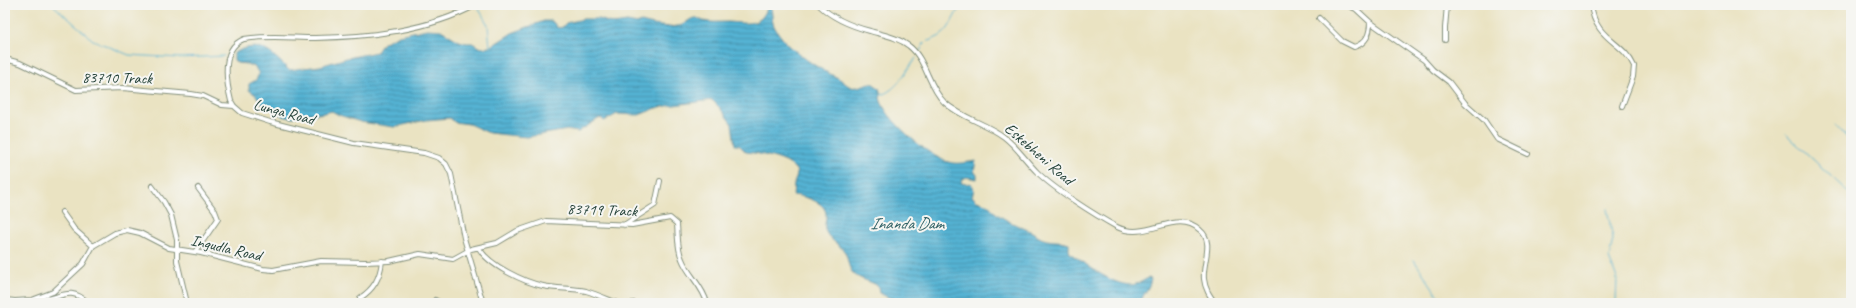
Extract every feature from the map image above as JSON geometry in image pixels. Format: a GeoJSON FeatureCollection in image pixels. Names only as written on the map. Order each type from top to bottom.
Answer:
{"type":"FeatureCollection","features":[{"type":"Feature","properties":{"kind":"street","name":"Lunga Road"},"geometry":{"type":"LineString","coordinates":[[476,5],[456,15],[384,33],[351,37],[250,38],[239,41],[231,48],[228,57],[228,84],[230,96],[234,106],[242,112],[281,125],[354,143],[424,153],[439,158],[446,164],[451,174],[468,251],[483,303]]}},
{"type":"Feature","properties":{"kind":"street","name":"Eskebheni Road"},"geometry":{"type":"LineString","coordinates":[[819,5],[831,15],[847,24],[888,36],[910,46],[937,93],[949,106],[997,132],[1012,144],[1043,177],[1109,222],[1130,232],[1143,231],[1176,222],[1184,222],[1197,227],[1202,231],[1207,243],[1204,269],[1205,284],[1207,291],[1215,303]]}},
{"type":"Feature","properties":{"kind":"street"},"geometry":{"type":"LineString","coordinates":[[1347,5],[1356,9],[1370,22],[1424,60],[1433,70],[1449,82],[1465,103],[1484,120],[1497,139],[1528,154]]}},
{"type":"Feature","properties":{"kind":"street"},"geometry":{"type":"LineString","coordinates":[[1356,9],[1360,5]]}},
{"type":"Feature","properties":{"kind":"street"},"geometry":{"type":"LineString","coordinates":[[1445,40],[1447,5]]}},
{"type":"Feature","properties":{"kind":"street"},"geometry":{"type":"LineString","coordinates":[[1591,5],[1593,14],[1602,33],[1619,48],[1634,66],[1633,77],[1622,106]]}},
{"type":"Feature","properties":{"kind":"street"},"geometry":{"type":"LineString","coordinates":[[1319,18],[1342,42],[1354,47],[1361,44],[1368,38],[1370,22]]}},
{"type":"Feature","properties":{"kind":"street","name":"83710 Track"},"geometry":{"type":"LineString","coordinates":[[5,59],[20,63],[76,90],[122,88],[191,94],[203,96],[222,105],[234,106]]}},
{"type":"Feature","properties":{"kind":"street"},"geometry":{"type":"LineString","coordinates":[[624,225],[655,205],[660,181]]}},
{"type":"Feature","properties":{"kind":"street"},"geometry":{"type":"LineString","coordinates":[[152,186],[168,209],[174,226],[177,261],[187,303]]}},
{"type":"Feature","properties":{"kind":"street"},"geometry":{"type":"LineString","coordinates":[[195,252],[218,219],[198,188]]}},
{"type":"Feature","properties":{"kind":"street"},"geometry":{"type":"LineString","coordinates":[[32,300],[58,288],[83,264],[93,246],[74,229],[62,212]]}},
{"type":"Feature","properties":{"kind":"street","name":"83719 Track"},"geometry":{"type":"LineString","coordinates":[[468,251],[497,243],[517,231],[546,221],[624,225],[670,218],[675,221],[682,260],[703,292],[707,303]]}},
{"type":"Feature","properties":{"kind":"street","name":"Ingudla Road"},"geometry":{"type":"LineString","coordinates":[[93,246],[115,233],[127,230],[140,233],[177,250],[195,252],[269,270],[316,262],[382,261],[420,254],[453,259],[468,251]]}},
{"type":"Feature","properties":{"kind":"street"},"geometry":{"type":"LineString","coordinates":[[479,248],[484,256],[493,263],[533,283],[542,286],[586,292],[617,303]]}},
{"type":"Feature","properties":{"kind":"street"},"geometry":{"type":"LineString","coordinates":[[360,298],[367,294],[378,278],[382,261]]}},
{"type":"Feature","properties":{"kind":"street"},"geometry":{"type":"LineString","coordinates":[[5,300],[15,302],[32,300],[44,301],[72,293],[88,303]]}},
{"type":"Feature","properties":{"kind":"street"},"geometry":{"type":"LineString","coordinates":[[435,300],[441,303]]}},
{"type":"Feature","properties":{"kind":"street"},"geometry":{"type":"LineString","coordinates":[[633,303],[640,303]]}},
{"type":"Feature","properties":{"kind":"water","name":"Inanda Dam"},"geometry":{"type":"Polygon","coordinates":[[[768,5],[770,5],[771,8],[774,26],[786,42],[811,63],[840,79],[851,87],[872,83],[879,88],[883,106],[890,116],[919,144],[940,158],[951,163],[976,161],[974,171],[977,175],[977,179],[966,177],[961,183],[972,184],[974,189],[972,196],[977,201],[989,205],[992,210],[1003,218],[1034,233],[1042,239],[1069,243],[1069,251],[1071,254],[1107,278],[1122,284],[1130,285],[1137,284],[1148,278],[1151,279],[1141,303],[897,303],[897,301],[879,293],[878,286],[858,277],[852,272],[845,252],[826,232],[826,213],[821,205],[807,198],[793,195],[794,183],[797,174],[796,170],[792,166],[780,160],[765,155],[746,152],[739,145],[735,145],[732,124],[712,100],[659,107],[639,115],[617,114],[604,121],[601,118],[598,119],[578,132],[567,130],[527,137],[489,133],[469,124],[454,122],[450,118],[426,120],[394,127],[361,122],[339,115],[332,111],[318,114],[303,114],[292,118],[282,116],[272,108],[263,105],[256,95],[249,90],[249,84],[256,80],[259,74],[255,67],[237,63],[234,60],[234,53],[251,47],[259,48],[271,53],[289,70],[320,66],[347,58],[377,52],[383,43],[399,35],[427,29],[441,30],[459,41],[472,43],[481,48],[490,47],[512,33],[544,21],[552,21],[558,28],[563,27],[566,23],[583,19],[599,19],[614,24],[627,22],[637,24],[641,22],[669,27],[683,25],[694,18],[709,22],[747,23],[757,21],[762,18],[768,5]]]}},
{"type":"Feature","properties":{"kind":"waterway"},"geometry":{"type":"LineString","coordinates":[[53,5],[93,40],[129,55],[180,58],[224,56]]}},
{"type":"Feature","properties":{"kind":"waterway"},"geometry":{"type":"LineString","coordinates":[[920,51],[925,42],[938,37],[946,31],[958,10],[977,5]]}},
{"type":"Feature","properties":{"kind":"waterway"},"geometry":{"type":"LineString","coordinates":[[479,9],[488,25],[490,47]]}},
{"type":"Feature","properties":{"kind":"waterway"},"geometry":{"type":"LineString","coordinates":[[881,95],[892,89],[901,80],[916,58]]}},
{"type":"Feature","properties":{"kind":"waterway"},"geometry":{"type":"LineString","coordinates":[[1834,123],[1851,142]]}},
{"type":"Feature","properties":{"kind":"waterway"},"geometry":{"type":"LineString","coordinates":[[1786,134],[1851,195]]}},
{"type":"Feature","properties":{"kind":"waterway"},"geometry":{"type":"LineString","coordinates":[[1607,209],[1613,239],[1609,258],[1617,278],[1616,303]]}},
{"type":"Feature","properties":{"kind":"waterway"},"geometry":{"type":"LineString","coordinates":[[1414,260],[1443,303]]}}]}
